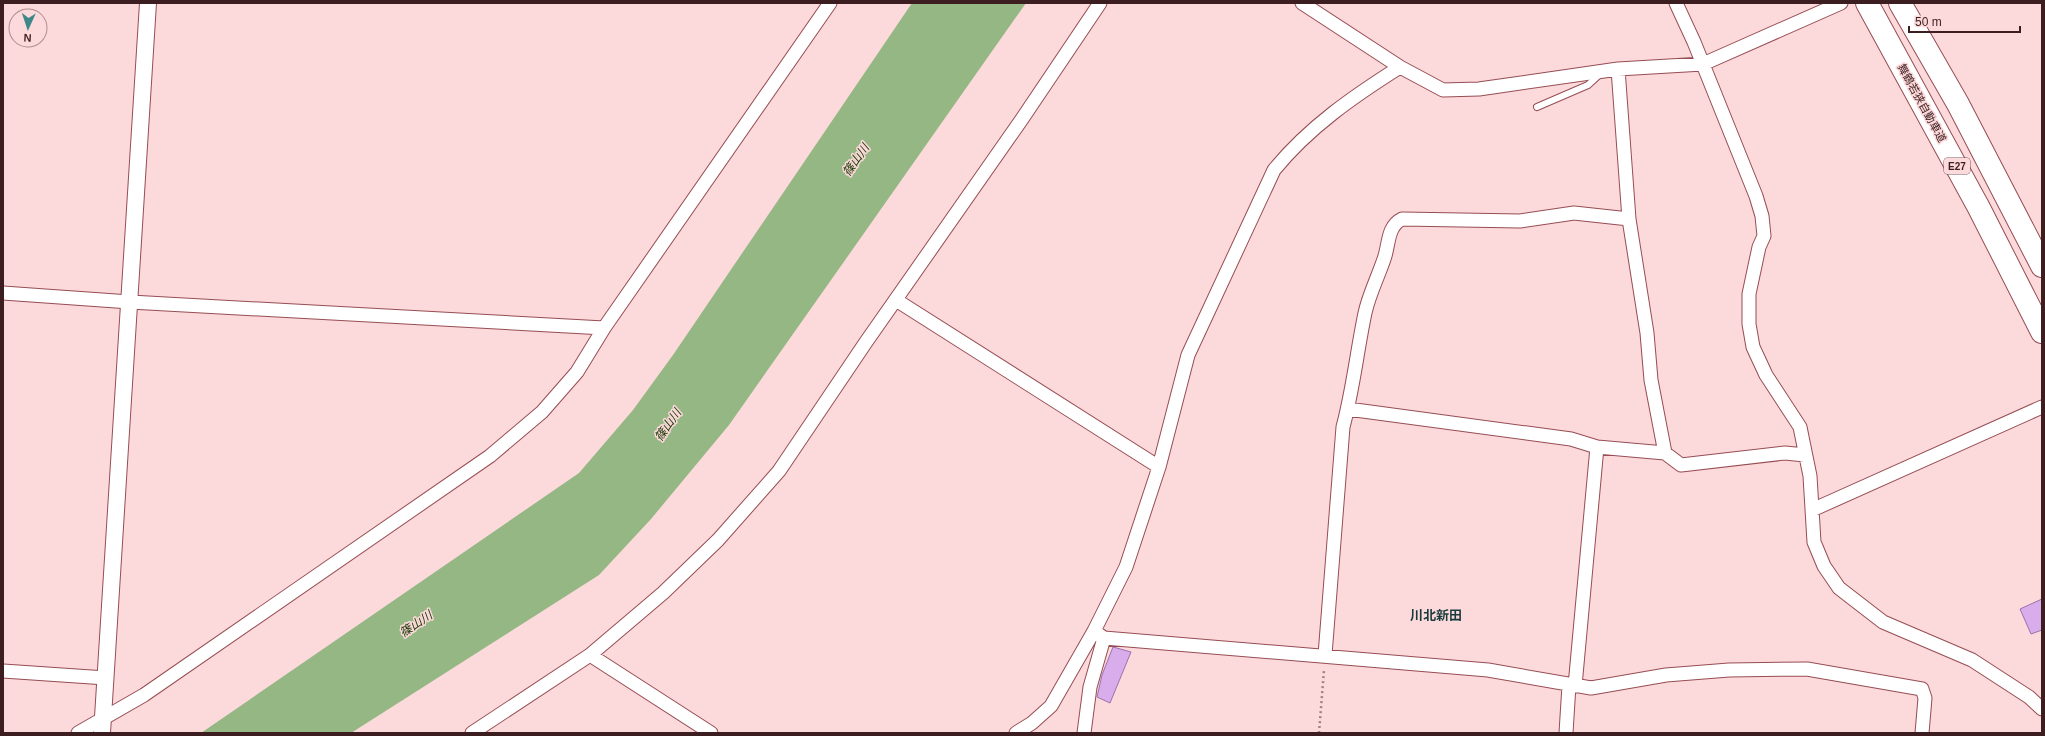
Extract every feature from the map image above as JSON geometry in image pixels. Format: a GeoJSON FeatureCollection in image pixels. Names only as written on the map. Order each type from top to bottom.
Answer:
{"type":"FeatureCollection","features":[{"type":"Feature","properties":{"kind":"highway","name":"舞鶴若狭自動車道"},"geometry":{"type":"LineString","coordinates":[[1867,3],[1979,208],[2042,332]]}},
{"type":"Feature","properties":{"kind":"highway","name":"E27"},"geometry":{"type":"LineString","coordinates":[[1900,3],[1958,104],[2042,266]]}},
{"type":"Feature","properties":{"kind":"street"},"geometry":{"type":"LineString","coordinates":[[102,727],[148,3]]}},
{"type":"Feature","properties":{"kind":"street"},"geometry":{"type":"LineString","coordinates":[[78,733],[102,727],[144,694],[490,456],[542,412],[577,372],[604,328],[830,3]]}},
{"type":"Feature","properties":{"kind":"street"},"geometry":{"type":"LineString","coordinates":[[472,733],[590,655],[663,593],[718,540],[779,471],[1022,119],[1100,3]]}},
{"type":"Feature","properties":{"kind":"street"},"geometry":{"type":"LineString","coordinates":[[1302,3],[1400,67],[1443,90],[1479,89],[1618,69],[1703,64],[1842,3]]}},
{"type":"Feature","properties":{"kind":"street"},"geometry":{"type":"LineString","coordinates":[[1676,3],[1703,64],[1756,196],[1762,216],[1764,236],[1759,248],[1749,294],[1749,324],[1753,347],[1766,375],[1800,427],[1810,476],[1814,542],[1824,566],[1839,588],[1884,622],[1972,660],[2029,697],[2042,709]]}},
{"type":"Feature","properties":{"kind":"street"},"geometry":{"type":"LineString","coordinates":[[1084,733],[1099,635],[1126,567],[1159,467],[1188,355],[1274,170],[1289,152],[1317,126],[1356,95],[1400,67]]}},
{"type":"Feature","properties":{"kind":"street"},"geometry":{"type":"LineString","coordinates":[[1618,69],[1629,219],[1647,332],[1651,380],[1665,453]]}},
{"type":"Feature","properties":{"kind":"street"},"geometry":{"type":"LineString","coordinates":[[1324,655],[1343,427],[1348,409],[1365,312],[1385,255],[1390,230],[1396,222],[1402,219],[1520,221],[1574,213],[1629,219]]}},
{"type":"Feature","properties":{"kind":"street"},"geometry":{"type":"LineString","coordinates":[[3,293],[130,302],[604,328]]}},
{"type":"Feature","properties":{"kind":"street"},"geometry":{"type":"LineString","coordinates":[[896,300],[1159,467]]}},
{"type":"Feature","properties":{"kind":"street"},"geometry":{"type":"LineString","coordinates":[[1812,510],[2042,407]]}},
{"type":"Feature","properties":{"kind":"street"},"geometry":{"type":"LineString","coordinates":[[1348,409],[1571,439],[1597,447],[1665,453],[1681,465],[1785,453],[1805,455]]}},
{"type":"Feature","properties":{"kind":"street"},"geometry":{"type":"LineString","coordinates":[[1566,733],[1597,447]]}},
{"type":"Feature","properties":{"kind":"street"},"geometry":{"type":"LineString","coordinates":[[1099,635],[1488,670],[1572,686],[1591,688],[1666,675],[1730,670],[1807,669],[1922,689],[1925,698],[1922,733]]}},
{"type":"Feature","properties":{"kind":"street"},"geometry":{"type":"LineString","coordinates":[[1016,733],[1032,723],[1052,706],[1099,635]]}},
{"type":"Feature","properties":{"kind":"street"},"geometry":{"type":"LineString","coordinates":[[590,655],[711,733]]}},
{"type":"Feature","properties":{"kind":"street"},"geometry":{"type":"LineString","coordinates":[[3,672],[106,678]]}},
{"type":"Feature","properties":{"kind":"lane"},"geometry":{"type":"LineString","coordinates":[[1537,107],[1588,85],[1603,71]]}},
{"type":"Feature","properties":{"kind":"path"},"geometry":{"type":"LineString","coordinates":[[1319,733],[1324,655]]}},
{"type":"Feature","properties":{"kind":"water","name":"篠山川"},"geometry":{"type":"Polygon","coordinates":[[[912,3],[1026,3],[729,425],[651,519],[599,575],[351,733],[201,733],[579,473],[633,410],[673,355],[912,3]]]}},
{"type":"Feature","properties":{"kind":"building"},"geometry":{"type":"Polygon","coordinates":[[[2042,599],[2042,630],[2031,634],[2020,609],[2042,599]]]}},
{"type":"Feature","properties":{"kind":"building"},"geometry":{"type":"Polygon","coordinates":[[[1113,647],[1131,652],[1110,703],[1097,697],[1102,675],[1113,647]]]}},
{"type":"Feature","properties":{"kind":"district","name":"川北新田"},"geometry":{"type":"Point","coordinates":[1436,615]}}]}
